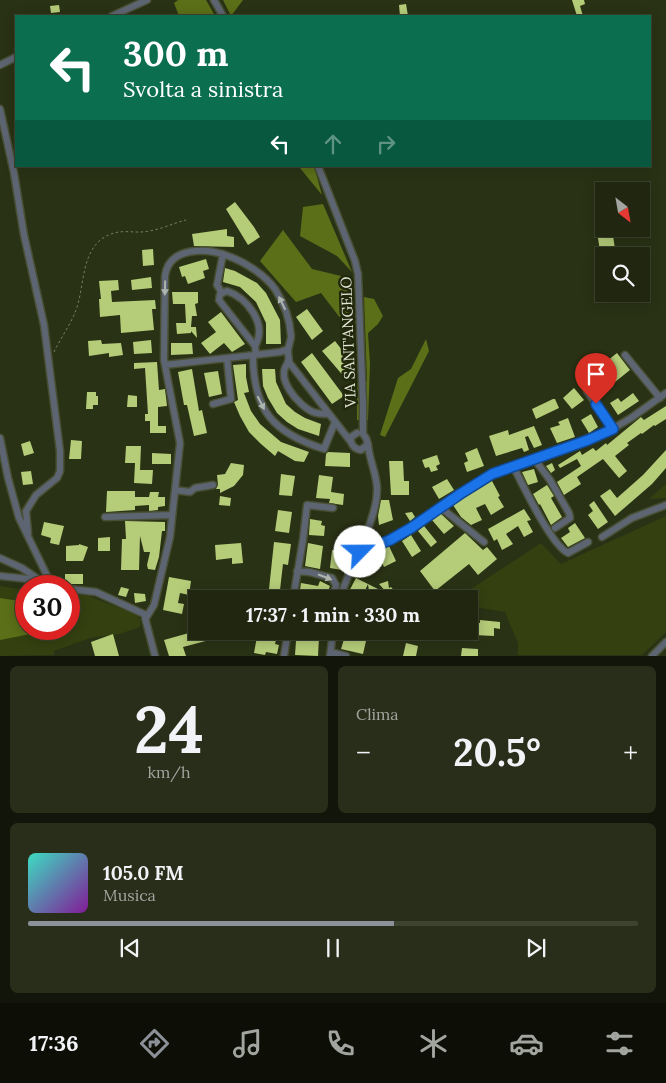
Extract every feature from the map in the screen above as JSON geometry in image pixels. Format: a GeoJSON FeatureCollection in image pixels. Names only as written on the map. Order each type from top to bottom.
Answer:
{"type":"FeatureCollection","features":[{"type":"Feature","properties":{"kind":"street"},"geometry":{"type":"LineString","coordinates":[[114,15],[147,0]]}},
{"type":"Feature","properties":{"kind":"street"},"geometry":{"type":"LineString","coordinates":[[214,0],[222,15]]}},
{"type":"Feature","properties":{"kind":"street"},"geometry":{"type":"LineString","coordinates":[[0,65],[15,58]]}},
{"type":"Feature","properties":{"kind":"street"},"geometry":{"type":"LineString","coordinates":[[0,109],[14,172],[24,235],[44,325],[60,451],[60,471],[57,478],[36,495],[26,511],[28,533]]}},
{"type":"Feature","properties":{"kind":"street","name":"VIA SANT'ANGELO"},"geometry":{"type":"LineString","coordinates":[[318,167],[356,261],[358,274],[364,405],[360,434],[352,437],[351,442]]}},
{"type":"Feature","properties":{"kind":"street"},"geometry":{"type":"LineString","coordinates":[[146,618],[154,605],[166,560],[180,443],[165,365],[164,336],[165,276],[167,266],[174,258],[189,252],[204,251],[223,254],[262,276],[274,288],[284,305],[289,322],[289,362],[285,370],[287,387],[298,403],[312,412],[329,414]]}},
{"type":"Feature","properties":{"kind":"street"},"geometry":{"type":"LineString","coordinates":[[222,293],[216,285],[223,254]]}},
{"type":"Feature","properties":{"kind":"street"},"geometry":{"type":"LineString","coordinates":[[255,346],[220,303],[219,297],[222,293],[226,291],[242,299],[255,316],[259,333],[254,355],[254,378],[258,397],[267,413],[280,428],[299,440],[324,449],[335,422]]}},
{"type":"Feature","properties":{"kind":"street"},"geometry":{"type":"LineString","coordinates":[[165,365],[280,352],[288,349]]}},
{"type":"Feature","properties":{"kind":"street"},"geometry":{"type":"LineString","coordinates":[[280,352],[354,447],[368,457],[374,465]]}},
{"type":"Feature","properties":{"kind":"street"},"geometry":{"type":"LineString","coordinates":[[625,355],[660,398]]}},
{"type":"Feature","properties":{"kind":"street"},"geometry":{"type":"LineString","coordinates":[[213,404],[231,399],[227,358]]}},
{"type":"Feature","properties":{"kind":"street"},"geometry":{"type":"LineString","coordinates":[[587,391],[613,429]]}},
{"type":"Feature","properties":{"kind":"street"},"geometry":{"type":"LineString","coordinates":[[360,552],[400,535],[485,478],[613,429],[666,393]]}},
{"type":"Feature","properties":{"kind":"street"},"geometry":{"type":"LineString","coordinates":[[340,428],[347,432],[360,434],[366,438],[369,455],[374,465],[377,489],[375,504],[360,552],[343,590]]}},
{"type":"Feature","properties":{"kind":"street"},"geometry":{"type":"LineString","coordinates":[[0,438],[19,518],[24,524],[47,575]]}},
{"type":"Feature","properties":{"kind":"street"},"geometry":{"type":"LineString","coordinates":[[359,450],[364,449],[368,444]]}},
{"type":"Feature","properties":{"kind":"street"},"geometry":{"type":"LineString","coordinates":[[535,460],[550,480],[569,513],[570,518],[555,528]]}},
{"type":"Feature","properties":{"kind":"street"},"geometry":{"type":"LineString","coordinates":[[513,466],[551,535],[564,551],[568,553],[588,542]]}},
{"type":"Feature","properties":{"kind":"street"},"geometry":{"type":"LineString","coordinates":[[175,490],[190,492],[195,488],[213,485]]}},
{"type":"Feature","properties":{"kind":"street"},"geometry":{"type":"LineString","coordinates":[[602,537],[641,514],[666,504]]}},
{"type":"Feature","properties":{"kind":"street"},"geometry":{"type":"LineString","coordinates":[[294,590],[307,505],[333,508]]}},
{"type":"Feature","properties":{"kind":"street"},"geometry":{"type":"LineString","coordinates":[[440,507],[484,542]]}},
{"type":"Feature","properties":{"kind":"street"},"geometry":{"type":"LineString","coordinates":[[105,517],[172,515]]}},
{"type":"Feature","properties":{"kind":"street"},"geometry":{"type":"LineString","coordinates":[[0,558],[22,568],[31,575]]}},
{"type":"Feature","properties":{"kind":"street"},"geometry":{"type":"LineString","coordinates":[[297,571],[332,578],[336,584],[335,590]]}},
{"type":"Feature","properties":{"kind":"street"},"geometry":{"type":"LineString","coordinates":[[0,576],[15,578]]}},
{"type":"Feature","properties":{"kind":"street"},"geometry":{"type":"LineString","coordinates":[[80,590],[101,594],[144,614],[155,656]]}},
{"type":"Feature","properties":{"kind":"street"},"geometry":{"type":"LineString","coordinates":[[284,656],[287,640]]}},
{"type":"Feature","properties":{"kind":"street"},"geometry":{"type":"LineString","coordinates":[[331,640],[330,654],[346,656]]}},
{"type":"Feature","properties":{"kind":"street"},"geometry":{"type":"LineString","coordinates":[[652,656],[666,642]]}},
{"type":"Feature","properties":{"kind":"path"},"geometry":{"type":"LineString","coordinates":[[49,362],[77,308],[83,274],[91,252],[99,241],[110,234],[127,230],[147,232],[186,220]]}},
{"type":"Feature","properties":{"kind":"green space"},"geometry":{"type":"Polygon","coordinates":[[[178,0],[206,0],[214,14],[179,15],[174,3],[178,0]]]}},
{"type":"Feature","properties":{"kind":"green space"},"geometry":{"type":"Polygon","coordinates":[[[223,0],[243,0],[232,15],[223,0]]]}},
{"type":"Feature","properties":{"kind":"green space"},"geometry":{"type":"Polygon","coordinates":[[[314,167],[322,195],[300,168],[314,167]]]}},
{"type":"Feature","properties":{"kind":"green space"},"geometry":{"type":"Polygon","coordinates":[[[323,204],[352,272],[337,256],[300,236],[303,207],[323,204]]]}},
{"type":"Feature","properties":{"kind":"green space"},"geometry":{"type":"Polygon","coordinates":[[[283,230],[312,269],[341,276],[351,295],[354,336],[321,293],[296,302],[260,261],[283,230]]]}},
{"type":"Feature","properties":{"kind":"green space"},"geometry":{"type":"Polygon","coordinates":[[[364,297],[374,299],[383,316],[378,324],[368,333],[370,364],[368,420],[357,420],[357,383],[367,381],[364,297]]]}},
{"type":"Feature","properties":{"kind":"green space"},"geometry":{"type":"Polygon","coordinates":[[[426,339],[429,351],[385,437],[380,435],[398,378],[411,369],[426,339]]]}},
{"type":"Feature","properties":{"kind":"green space"},"geometry":{"type":"Polygon","coordinates":[[[666,484],[666,498],[649,499],[666,484]]]}},
{"type":"Feature","properties":{"kind":"green space"},"geometry":{"type":"Polygon","coordinates":[[[666,516],[666,632],[642,655],[518,655],[518,643],[505,612],[478,608],[478,590],[471,589],[541,543],[561,564],[666,516]]]}},
{"type":"Feature","properties":{"kind":"green space"},"geometry":{"type":"Polygon","coordinates":[[[0,586],[15,588],[15,640],[80,640],[80,595],[88,596],[135,614],[140,619],[140,627],[119,634],[90,638],[54,651],[54,655],[0,656],[0,586]]]}},
{"type":"Feature","properties":{"kind":"green space"},"geometry":{"type":"Polygon","coordinates":[[[0,598],[15,600],[15,637],[0,640],[0,598]]]}},
{"type":"Feature","properties":{"kind":"building"},"geometry":{"type":"Polygon","coordinates":[[[572,0],[584,0],[585,4],[580,6],[583,15],[577,15],[572,0]]]}},
{"type":"Feature","properties":{"kind":"building"},"geometry":{"type":"Polygon","coordinates":[[[406,4],[408,15],[400,15],[399,5],[406,4]]]}},
{"type":"Feature","properties":{"kind":"building"},"geometry":{"type":"Polygon","coordinates":[[[59,5],[60,12],[51,13],[50,6],[59,5]]]}},
{"type":"Feature","properties":{"kind":"building"},"geometry":{"type":"Polygon","coordinates":[[[235,202],[260,237],[248,245],[226,209],[235,202]]]}},
{"type":"Feature","properties":{"kind":"building"},"geometry":{"type":"Polygon","coordinates":[[[227,229],[227,236],[234,237],[234,247],[194,246],[192,234],[227,229]]]}},
{"type":"Feature","properties":{"kind":"building"},"geometry":{"type":"Polygon","coordinates":[[[598,238],[613,238],[615,247],[599,247],[598,238]]]}},
{"type":"Feature","properties":{"kind":"building"},"geometry":{"type":"Polygon","coordinates":[[[153,249],[154,265],[143,266],[142,250],[153,249]]]}},
{"type":"Feature","properties":{"kind":"building"},"geometry":{"type":"Polygon","coordinates":[[[206,259],[209,269],[203,271],[205,278],[188,284],[185,276],[182,277],[179,267],[206,259]]]}},
{"type":"Feature","properties":{"kind":"building"},"geometry":{"type":"Polygon","coordinates":[[[225,268],[235,271],[257,283],[266,293],[280,320],[281,344],[266,344],[266,323],[256,302],[240,287],[223,282],[225,268]]]}},
{"type":"Feature","properties":{"kind":"building"},"geometry":{"type":"Polygon","coordinates":[[[151,277],[152,288],[132,290],[131,280],[151,277]]]}},
{"type":"Feature","properties":{"kind":"building"},"geometry":{"type":"Polygon","coordinates":[[[118,280],[119,290],[111,291],[112,302],[155,300],[156,309],[152,309],[154,330],[121,333],[120,315],[100,317],[99,281],[118,280]]]}},
{"type":"Feature","properties":{"kind":"building"},"geometry":{"type":"Polygon","coordinates":[[[172,292],[198,292],[198,303],[195,304],[197,316],[192,316],[191,327],[196,327],[197,338],[191,331],[191,333],[177,334],[176,323],[186,323],[185,304],[173,304],[172,292]]]}},
{"type":"Feature","properties":{"kind":"building"},"geometry":{"type":"Polygon","coordinates":[[[307,309],[323,331],[312,340],[296,317],[307,309]]]}},
{"type":"Feature","properties":{"kind":"building"},"geometry":{"type":"Polygon","coordinates":[[[221,312],[245,344],[232,352],[224,343],[210,354],[201,343],[216,332],[208,322],[221,312]]]}},
{"type":"Feature","properties":{"kind":"building"},"geometry":{"type":"Polygon","coordinates":[[[101,340],[102,344],[121,343],[123,355],[109,357],[109,353],[89,356],[88,341],[101,340]]]}},
{"type":"Feature","properties":{"kind":"building"},"geometry":{"type":"Polygon","coordinates":[[[151,340],[152,353],[134,354],[133,342],[151,340]]]}},
{"type":"Feature","properties":{"kind":"building"},"geometry":{"type":"Polygon","coordinates":[[[335,341],[349,359],[346,361],[354,371],[346,379],[322,351],[335,341]]]}},
{"type":"Feature","properties":{"kind":"building"},"geometry":{"type":"Polygon","coordinates":[[[171,343],[192,343],[193,354],[171,355],[171,343]]]}},
{"type":"Feature","properties":{"kind":"building"},"geometry":{"type":"Polygon","coordinates":[[[312,353],[344,396],[332,404],[301,362],[312,353]]]}},
{"type":"Feature","properties":{"kind":"building"},"geometry":{"type":"Polygon","coordinates":[[[617,353],[630,370],[615,382],[613,379],[595,394],[587,385],[605,370],[602,365],[617,353]]]}},
{"type":"Feature","properties":{"kind":"building"},"geometry":{"type":"Polygon","coordinates":[[[157,362],[159,390],[165,389],[167,406],[158,407],[158,426],[166,426],[166,433],[150,433],[150,421],[145,421],[145,414],[148,414],[145,368],[134,369],[134,363],[157,362]]]}},
{"type":"Feature","properties":{"kind":"building"},"geometry":{"type":"Polygon","coordinates":[[[246,364],[249,392],[244,393],[251,411],[260,424],[281,442],[309,452],[304,462],[295,461],[278,451],[275,456],[249,432],[234,402],[238,400],[233,365],[246,364]]]}},
{"type":"Feature","properties":{"kind":"building"},"geometry":{"type":"Polygon","coordinates":[[[192,369],[199,411],[202,410],[207,433],[194,436],[187,405],[184,405],[178,372],[192,369]]]}},
{"type":"Feature","properties":{"kind":"building"},"geometry":{"type":"Polygon","coordinates":[[[262,369],[275,369],[276,382],[286,404],[305,418],[321,424],[319,436],[298,429],[277,413],[263,386],[262,369]]]}},
{"type":"Feature","properties":{"kind":"building"},"geometry":{"type":"Polygon","coordinates":[[[218,371],[222,394],[209,397],[204,373],[218,371]]]}},
{"type":"Feature","properties":{"kind":"building"},"geometry":{"type":"Polygon","coordinates":[[[574,388],[584,400],[572,409],[563,398],[574,388]]]}},
{"type":"Feature","properties":{"kind":"building"},"geometry":{"type":"Polygon","coordinates":[[[87,392],[96,392],[96,396],[98,396],[98,405],[93,405],[93,409],[86,409],[87,392]]]}},
{"type":"Feature","properties":{"kind":"building"},"geometry":{"type":"Polygon","coordinates":[[[633,393],[639,401],[618,415],[610,403],[618,398],[621,402],[633,393]]]}},
{"type":"Feature","properties":{"kind":"building"},"geometry":{"type":"Polygon","coordinates":[[[128,395],[137,396],[137,407],[127,407],[128,395]]]}},
{"type":"Feature","properties":{"kind":"building"},"geometry":{"type":"Polygon","coordinates":[[[555,399],[559,408],[536,419],[532,409],[555,399]]]}},
{"type":"Feature","properties":{"kind":"building"},"geometry":{"type":"Polygon","coordinates":[[[666,406],[666,419],[627,443],[629,445],[615,456],[627,471],[619,478],[603,459],[577,477],[581,484],[564,495],[557,482],[581,466],[577,459],[560,468],[558,465],[580,451],[582,455],[593,448],[596,451],[606,443],[607,445],[641,417],[644,420],[666,406]]]}},
{"type":"Feature","properties":{"kind":"building"},"geometry":{"type":"Polygon","coordinates":[[[591,414],[598,427],[589,433],[581,420],[591,414]]]}},
{"type":"Feature","properties":{"kind":"building"},"geometry":{"type":"Polygon","coordinates":[[[568,418],[575,437],[557,443],[550,428],[560,425],[558,422],[568,418]]]}},
{"type":"Feature","properties":{"kind":"building"},"geometry":{"type":"Polygon","coordinates":[[[534,426],[542,445],[534,448],[528,436],[525,437],[529,450],[524,452],[522,448],[496,456],[489,436],[508,430],[509,435],[534,426]]]}},
{"type":"Feature","properties":{"kind":"building"},"geometry":{"type":"Polygon","coordinates":[[[71,440],[82,441],[81,459],[69,459],[71,440]]]}},
{"type":"Feature","properties":{"kind":"building"},"geometry":{"type":"Polygon","coordinates":[[[30,441],[34,453],[24,456],[21,444],[30,441]]]}},
{"type":"Feature","properties":{"kind":"building"},"geometry":{"type":"Polygon","coordinates":[[[126,446],[141,446],[140,470],[153,470],[152,484],[134,483],[135,463],[125,463],[126,446]]]}},
{"type":"Feature","properties":{"kind":"building"},"geometry":{"type":"Polygon","coordinates":[[[477,448],[484,466],[467,472],[464,463],[468,461],[465,453],[477,448]]]}},
{"type":"Feature","properties":{"kind":"building"},"geometry":{"type":"Polygon","coordinates":[[[666,450],[666,468],[652,484],[615,516],[600,496],[610,489],[617,498],[643,475],[666,450]]]}},
{"type":"Feature","properties":{"kind":"building"},"geometry":{"type":"Polygon","coordinates":[[[328,452],[350,453],[350,467],[325,466],[326,454],[328,452]]]}},
{"type":"Feature","properties":{"kind":"building"},"geometry":{"type":"Polygon","coordinates":[[[152,453],[171,454],[171,464],[152,464],[152,453]]]}},
{"type":"Feature","properties":{"kind":"building"},"geometry":{"type":"Polygon","coordinates":[[[437,455],[440,464],[436,466],[438,470],[431,472],[429,467],[425,468],[422,460],[437,455]]]}},
{"type":"Feature","properties":{"kind":"building"},"geometry":{"type":"Polygon","coordinates":[[[389,461],[403,461],[404,481],[409,481],[409,495],[391,495],[389,461]]]}},
{"type":"Feature","properties":{"kind":"building"},"geometry":{"type":"Polygon","coordinates":[[[231,463],[244,465],[243,475],[234,486],[220,493],[220,489],[216,489],[218,485],[217,475],[225,474],[231,463]]]}},
{"type":"Feature","properties":{"kind":"building"},"geometry":{"type":"Polygon","coordinates":[[[552,463],[555,470],[551,473],[546,466],[552,463]]]}},
{"type":"Feature","properties":{"kind":"building"},"geometry":{"type":"Polygon","coordinates":[[[534,469],[538,482],[528,485],[522,472],[534,469]]]}},
{"type":"Feature","properties":{"kind":"building"},"geometry":{"type":"Polygon","coordinates":[[[31,471],[33,484],[23,485],[21,472],[31,471]]]}},
{"type":"Feature","properties":{"kind":"building"},"geometry":{"type":"Polygon","coordinates":[[[281,474],[295,476],[292,496],[279,495],[281,474]]]}},
{"type":"Feature","properties":{"kind":"building"},"geometry":{"type":"Polygon","coordinates":[[[319,475],[333,477],[331,492],[344,494],[343,505],[329,503],[330,499],[316,498],[319,475]]]}},
{"type":"Feature","properties":{"kind":"building"},"geometry":{"type":"Polygon","coordinates":[[[447,479],[454,490],[439,499],[432,487],[447,479]]]}},
{"type":"Feature","properties":{"kind":"building"},"geometry":{"type":"Polygon","coordinates":[[[492,481],[504,507],[491,515],[485,504],[476,508],[482,520],[471,525],[461,517],[453,505],[492,481]]]}},
{"type":"Feature","properties":{"kind":"building"},"geometry":{"type":"Polygon","coordinates":[[[547,485],[554,496],[551,498],[562,517],[551,525],[533,494],[547,485]]]}},
{"type":"Feature","properties":{"kind":"building"},"geometry":{"type":"Polygon","coordinates":[[[107,491],[135,491],[135,497],[149,497],[150,492],[159,492],[158,497],[165,497],[165,506],[158,507],[158,510],[149,511],[149,505],[135,506],[135,510],[106,512],[107,491]]]}},
{"type":"Feature","properties":{"kind":"building"},"geometry":{"type":"Polygon","coordinates":[[[220,496],[231,498],[230,506],[219,505],[220,496]]]}},
{"type":"Feature","properties":{"kind":"building"},"geometry":{"type":"Polygon","coordinates":[[[381,500],[389,500],[393,520],[379,525],[378,516],[381,500]]]}},
{"type":"Feature","properties":{"kind":"building"},"geometry":{"type":"Polygon","coordinates":[[[594,501],[608,522],[598,529],[588,515],[593,511],[589,505],[594,501]]]}},
{"type":"Feature","properties":{"kind":"building"},"geometry":{"type":"Polygon","coordinates":[[[524,509],[531,520],[527,521],[533,532],[524,537],[518,526],[506,534],[513,544],[502,550],[497,539],[494,541],[488,529],[524,509]]]}},
{"type":"Feature","properties":{"kind":"building"},"geometry":{"type":"Polygon","coordinates":[[[278,510],[292,512],[289,533],[275,531],[278,510]]]}},
{"type":"Feature","properties":{"kind":"building"},"geometry":{"type":"Polygon","coordinates":[[[412,512],[415,517],[410,521],[405,513],[412,512]]]}},
{"type":"Feature","properties":{"kind":"building"},"geometry":{"type":"Polygon","coordinates":[[[440,513],[454,526],[444,534],[432,520],[440,513]]]}},
{"type":"Feature","properties":{"kind":"building"},"geometry":{"type":"Polygon","coordinates":[[[310,519],[322,521],[321,525],[325,526],[324,536],[309,535],[310,519]]]}},
{"type":"Feature","properties":{"kind":"building"},"geometry":{"type":"Polygon","coordinates":[[[125,521],[165,522],[165,531],[162,531],[159,557],[155,570],[148,569],[150,552],[144,552],[140,536],[139,570],[121,570],[122,539],[126,539],[125,521]]]}},
{"type":"Feature","properties":{"kind":"building"},"geometry":{"type":"Polygon","coordinates":[[[44,522],[64,526],[59,545],[50,543],[51,538],[41,535],[44,522]]]}},
{"type":"Feature","properties":{"kind":"building"},"geometry":{"type":"Polygon","coordinates":[[[575,523],[585,538],[568,547],[561,538],[570,532],[568,528],[575,523]]]}},
{"type":"Feature","properties":{"kind":"building"},"geometry":{"type":"Polygon","coordinates":[[[424,526],[437,542],[431,547],[418,531],[424,526]]]}},
{"type":"Feature","properties":{"kind":"building"},"geometry":{"type":"Polygon","coordinates":[[[465,533],[483,550],[487,547],[497,559],[478,575],[469,564],[436,590],[434,590],[420,571],[465,533]]]}},
{"type":"Feature","properties":{"kind":"building"},"geometry":{"type":"Polygon","coordinates":[[[411,535],[421,551],[412,557],[402,541],[411,535]]]}},
{"type":"Feature","properties":{"kind":"building"},"geometry":{"type":"Polygon","coordinates":[[[110,537],[110,551],[98,551],[98,538],[110,537]]]}},
{"type":"Feature","properties":{"kind":"building"},"geometry":{"type":"Polygon","coordinates":[[[274,542],[291,544],[288,565],[283,564],[280,590],[269,589],[274,542]]]}},
{"type":"Feature","properties":{"kind":"building"},"geometry":{"type":"Polygon","coordinates":[[[241,543],[243,563],[232,564],[232,558],[216,560],[215,545],[241,543]]]}},
{"type":"Feature","properties":{"kind":"building"},"geometry":{"type":"Polygon","coordinates":[[[308,543],[323,546],[320,569],[305,566],[308,543]]]}},
{"type":"Feature","properties":{"kind":"building"},"geometry":{"type":"Polygon","coordinates":[[[79,544],[88,547],[83,561],[66,561],[66,546],[79,544]]]}},
{"type":"Feature","properties":{"kind":"building"},"geometry":{"type":"Polygon","coordinates":[[[389,546],[396,561],[384,567],[382,563],[369,575],[365,571],[379,557],[376,551],[389,546]]]}},
{"type":"Feature","properties":{"kind":"building"},"geometry":{"type":"Polygon","coordinates":[[[332,550],[345,552],[342,570],[330,568],[332,550]]]}},
{"type":"Feature","properties":{"kind":"building"},"geometry":{"type":"Polygon","coordinates":[[[83,574],[83,584],[80,584],[80,575],[65,575],[83,574]]]}},
{"type":"Feature","properties":{"kind":"building"},"geometry":{"type":"Polygon","coordinates":[[[169,577],[191,581],[188,595],[180,593],[178,603],[184,604],[182,614],[163,610],[169,577]]]}},
{"type":"Feature","properties":{"kind":"building"},"geometry":{"type":"Polygon","coordinates":[[[356,578],[368,584],[365,590],[350,590],[356,578]]]}},
{"type":"Feature","properties":{"kind":"building"},"geometry":{"type":"Polygon","coordinates":[[[320,581],[330,586],[328,590],[300,590],[301,583],[318,586],[320,581]]]}},
{"type":"Feature","properties":{"kind":"building"},"geometry":{"type":"Polygon","coordinates":[[[388,581],[389,588],[391,587],[394,590],[384,590],[379,584],[388,581]]]}},
{"type":"Feature","properties":{"kind":"building"},"geometry":{"type":"Polygon","coordinates":[[[368,584],[380,590],[369,590],[368,584]]]}},
{"type":"Feature","properties":{"kind":"building"},"geometry":{"type":"Polygon","coordinates":[[[121,587],[129,589],[126,597],[118,595],[121,587]]]}},
{"type":"Feature","properties":{"kind":"building"},"geometry":{"type":"Polygon","coordinates":[[[134,593],[145,594],[146,601],[135,603],[134,593]]]}},
{"type":"Feature","properties":{"kind":"building"},"geometry":{"type":"Polygon","coordinates":[[[480,620],[500,622],[500,629],[494,628],[494,636],[478,635],[478,623],[480,623],[480,620]]]}},
{"type":"Feature","properties":{"kind":"building"},"geometry":{"type":"Polygon","coordinates":[[[188,633],[188,640],[210,640],[183,647],[186,656],[169,656],[164,640],[188,633]]]}},
{"type":"Feature","properties":{"kind":"building"},"geometry":{"type":"Polygon","coordinates":[[[113,634],[119,656],[95,656],[91,642],[113,634]]]}},
{"type":"Feature","properties":{"kind":"building"},"geometry":{"type":"Polygon","coordinates":[[[256,640],[276,640],[275,644],[279,645],[277,654],[266,652],[265,655],[254,653],[256,640]]]}},
{"type":"Feature","properties":{"kind":"building"},"geometry":{"type":"Polygon","coordinates":[[[319,640],[318,656],[295,655],[296,641],[319,640]]]}},
{"type":"Feature","properties":{"kind":"building"},"geometry":{"type":"Polygon","coordinates":[[[344,640],[366,641],[363,654],[341,649],[344,640]]]}},
{"type":"Feature","properties":{"kind":"building"},"geometry":{"type":"Polygon","coordinates":[[[406,643],[418,646],[416,656],[403,656],[406,643]]]}},
{"type":"Feature","properties":{"kind":"building"},"geometry":{"type":"Polygon","coordinates":[[[462,648],[478,649],[478,656],[461,656],[462,648]]]}},
{"type":"Feature","properties":{"kind":"route"},"geometry":{"type":"LineString","coordinates":[[360,552],[390,540],[411,528],[492,474],[542,458],[613,429],[596,404]]}}]}
